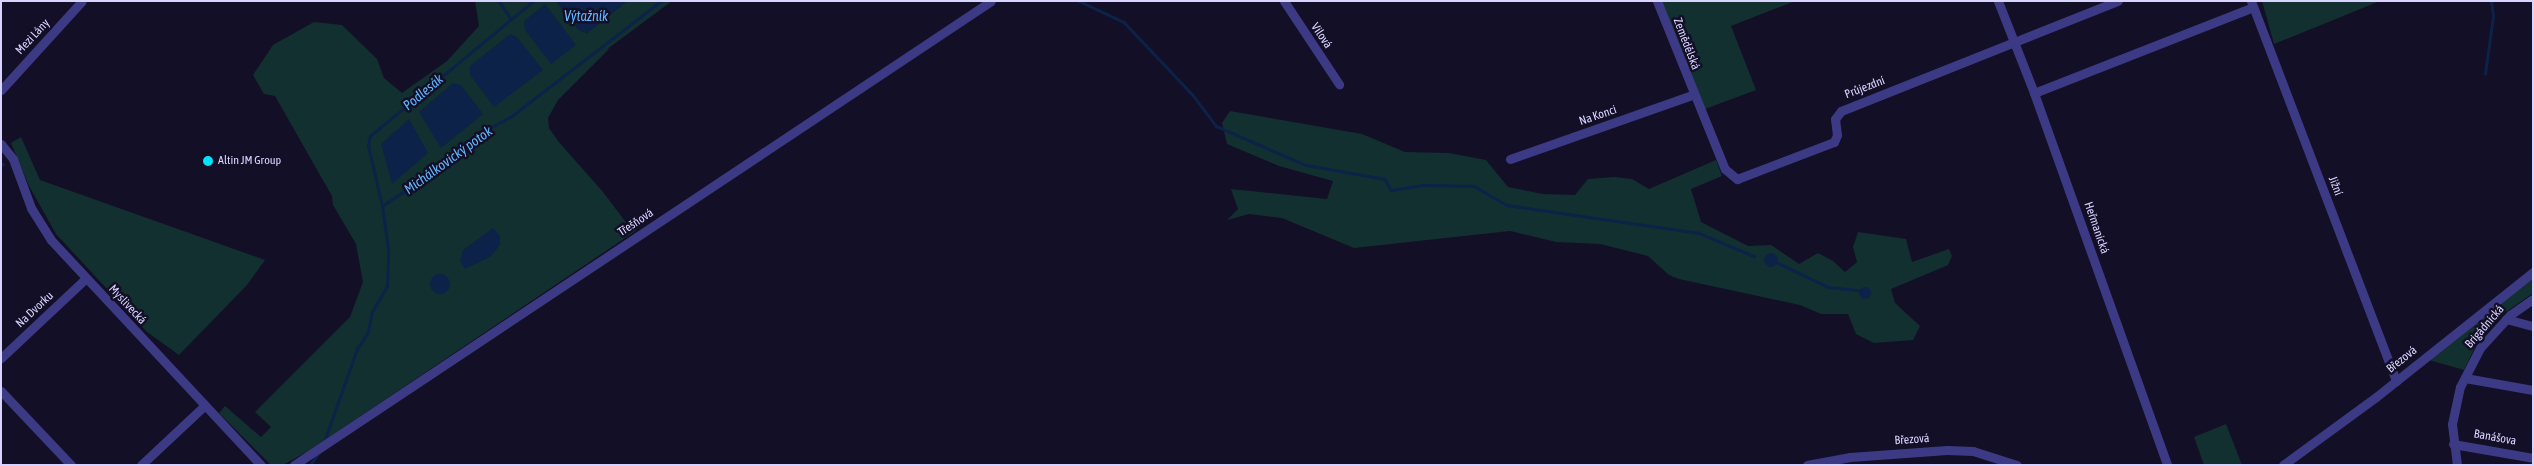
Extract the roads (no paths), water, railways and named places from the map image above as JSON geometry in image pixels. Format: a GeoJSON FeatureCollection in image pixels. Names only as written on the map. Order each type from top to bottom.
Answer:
{"type":"FeatureCollection","features":[{"type":"Feature","properties":{"kind":"street","name":"Mezi Lány"},"geometry":{"type":"LineString","coordinates":[[1,90],[82,1]]}},
{"type":"Feature","properties":{"kind":"street","name":"Třešňová"},"geometry":{"type":"LineString","coordinates":[[294,465],[328,445],[991,1]]}},
{"type":"Feature","properties":{"kind":"street","name":"Vilová"},"geometry":{"type":"LineString","coordinates":[[1284,1],[1339,84]]}},
{"type":"Feature","properties":{"kind":"street","name":"Zemědělská"},"geometry":{"type":"LineString","coordinates":[[1657,1],[1692,95]]}},
{"type":"Feature","properties":{"kind":"street","name":"Heřmanická"},"geometry":{"type":"LineString","coordinates":[[1998,1],[2034,93],[2167,465]]}},
{"type":"Feature","properties":{"kind":"street","name":"Průjezdní"},"geometry":{"type":"LineString","coordinates":[[1692,95],[1725,169],[1737,179],[1834,142],[1838,135],[1835,119],[1841,111],[2118,1]]}},
{"type":"Feature","properties":{"kind":"street"},"geometry":{"type":"LineString","coordinates":[[2034,93],[2252,4]]}},
{"type":"Feature","properties":{"kind":"street","name":"Jižní"},"geometry":{"type":"LineString","coordinates":[[2252,4],[2396,381]]}},
{"type":"Feature","properties":{"kind":"street","name":"Na Konci"},"geometry":{"type":"LineString","coordinates":[[1510,159],[1692,95]]}},
{"type":"Feature","properties":{"kind":"street","name":"Myslivecká"},"geometry":{"type":"LineString","coordinates":[[1,144],[12,159],[31,208],[51,240],[85,279],[261,465]]}},
{"type":"Feature","properties":{"kind":"street","name":"Březová"},"geometry":{"type":"LineString","coordinates":[[2283,465],[2396,381],[2533,272]]}},
{"type":"Feature","properties":{"kind":"street","name":"Na Dvorku"},"geometry":{"type":"LineString","coordinates":[[1,358],[85,279]]}},
{"type":"Feature","properties":{"kind":"street","name":"Brigádnická"},"geometry":{"type":"LineString","coordinates":[[2457,465],[2453,444],[2454,408],[2465,378],[2480,348],[2506,319],[2533,300]]}},
{"type":"Feature","properties":{"kind":"street"},"geometry":{"type":"LineString","coordinates":[[2506,319],[2533,326]]}},
{"type":"Feature","properties":{"kind":"street"},"geometry":{"type":"LineString","coordinates":[[2465,378],[2533,390]]}},
{"type":"Feature","properties":{"kind":"street"},"geometry":{"type":"LineString","coordinates":[[1,391],[70,465]]}},
{"type":"Feature","properties":{"kind":"street"},"geometry":{"type":"LineString","coordinates":[[141,465],[204,406]]}},
{"type":"Feature","properties":{"kind":"street","name":"Banášova"},"geometry":{"type":"LineString","coordinates":[[2453,444],[2533,458]]}},
{"type":"Feature","properties":{"kind":"street","name":"Březová"},"geometry":{"type":"LineString","coordinates":[[1807,465],[1850,457],[1947,450],[1973,451],[2017,465]]}},
{"type":"Feature","properties":{"kind":"water","name":"Výtažník"},"geometry":{"type":"Polygon","coordinates":[[[556,1],[627,1],[587,33],[579,30],[556,1]]]}},
{"type":"Feature","properties":{"kind":"water"},"geometry":{"type":"Polygon","coordinates":[[[545,4],[576,45],[551,64],[525,30],[524,21],[545,4]]]}},
{"type":"Feature","properties":{"kind":"water"},"geometry":{"type":"Polygon","coordinates":[[[510,34],[517,37],[543,70],[494,107],[470,75],[470,66],[510,34]]]}},
{"type":"Feature","properties":{"kind":"water"},"geometry":{"type":"Polygon","coordinates":[[[453,83],[461,85],[483,114],[441,148],[419,112],[453,83]]]}},
{"type":"Feature","properties":{"kind":"water"},"geometry":{"type":"Polygon","coordinates":[[[409,119],[428,153],[392,184],[381,144],[409,119]]]}},
{"type":"Feature","properties":{"kind":"water"},"geometry":{"type":"Polygon","coordinates":[[[493,228],[500,236],[500,245],[490,257],[465,269],[460,261],[463,250],[493,228]]]}},
{"type":"Feature","properties":{"kind":"water"},"geometry":{"type":"Polygon","coordinates":[[[1768,253],[1774,253],[1778,260],[1774,267],[1768,267],[1764,263],[1764,257],[1768,253]]]}},
{"type":"Feature","properties":{"kind":"water"},"geometry":{"type":"Polygon","coordinates":[[[436,274],[444,274],[450,280],[450,288],[444,294],[436,294],[430,288],[430,280],[436,274]]]}},
{"type":"Feature","properties":{"kind":"water"},"geometry":{"type":"Polygon","coordinates":[[[1863,287],[1867,287],[1871,293],[1867,299],[1863,299],[1859,295],[1859,291],[1863,287]]]}},
{"type":"Feature","properties":{"kind":"waterway"},"geometry":{"type":"LineString","coordinates":[[499,1],[511,19]]}},
{"type":"Feature","properties":{"kind":"waterway","name":"Podlesák"},"geometry":{"type":"LineString","coordinates":[[382,206],[368,146],[370,136],[533,1]]}},
{"type":"Feature","properties":{"kind":"waterway","name":"Michálkovický potok"},"geometry":{"type":"LineString","coordinates":[[324,442],[357,349],[368,332],[372,312],[387,286],[388,249],[382,206],[464,151],[481,133],[513,115],[661,1]]}},
{"type":"Feature","properties":{"kind":"waterway"},"geometry":{"type":"LineString","coordinates":[[1079,1],[1124,22],[1193,95],[1216,126],[1306,165],[1385,179],[1391,190],[1423,185],[1474,186],[1507,205],[1699,233],[1754,256]]}},
{"type":"Feature","properties":{"kind":"waterway"},"geometry":{"type":"LineString","coordinates":[[2485,74],[2493,16],[2491,1]]}},
{"type":"Feature","properties":{"kind":"waterway"},"geometry":{"type":"LineString","coordinates":[[1778,263],[1828,287],[1859,290]]}},
{"type":"Feature","properties":{"kind":"waterway","name":"Michálkovický potok"},"geometry":{"type":"LineString","coordinates":[[310,465],[320,451]]}},
{"type":"Feature","properties":{"kind":"place","name":"Altin JM Group"},"geometry":{"type":"Point","coordinates":[208,161]}}]}
